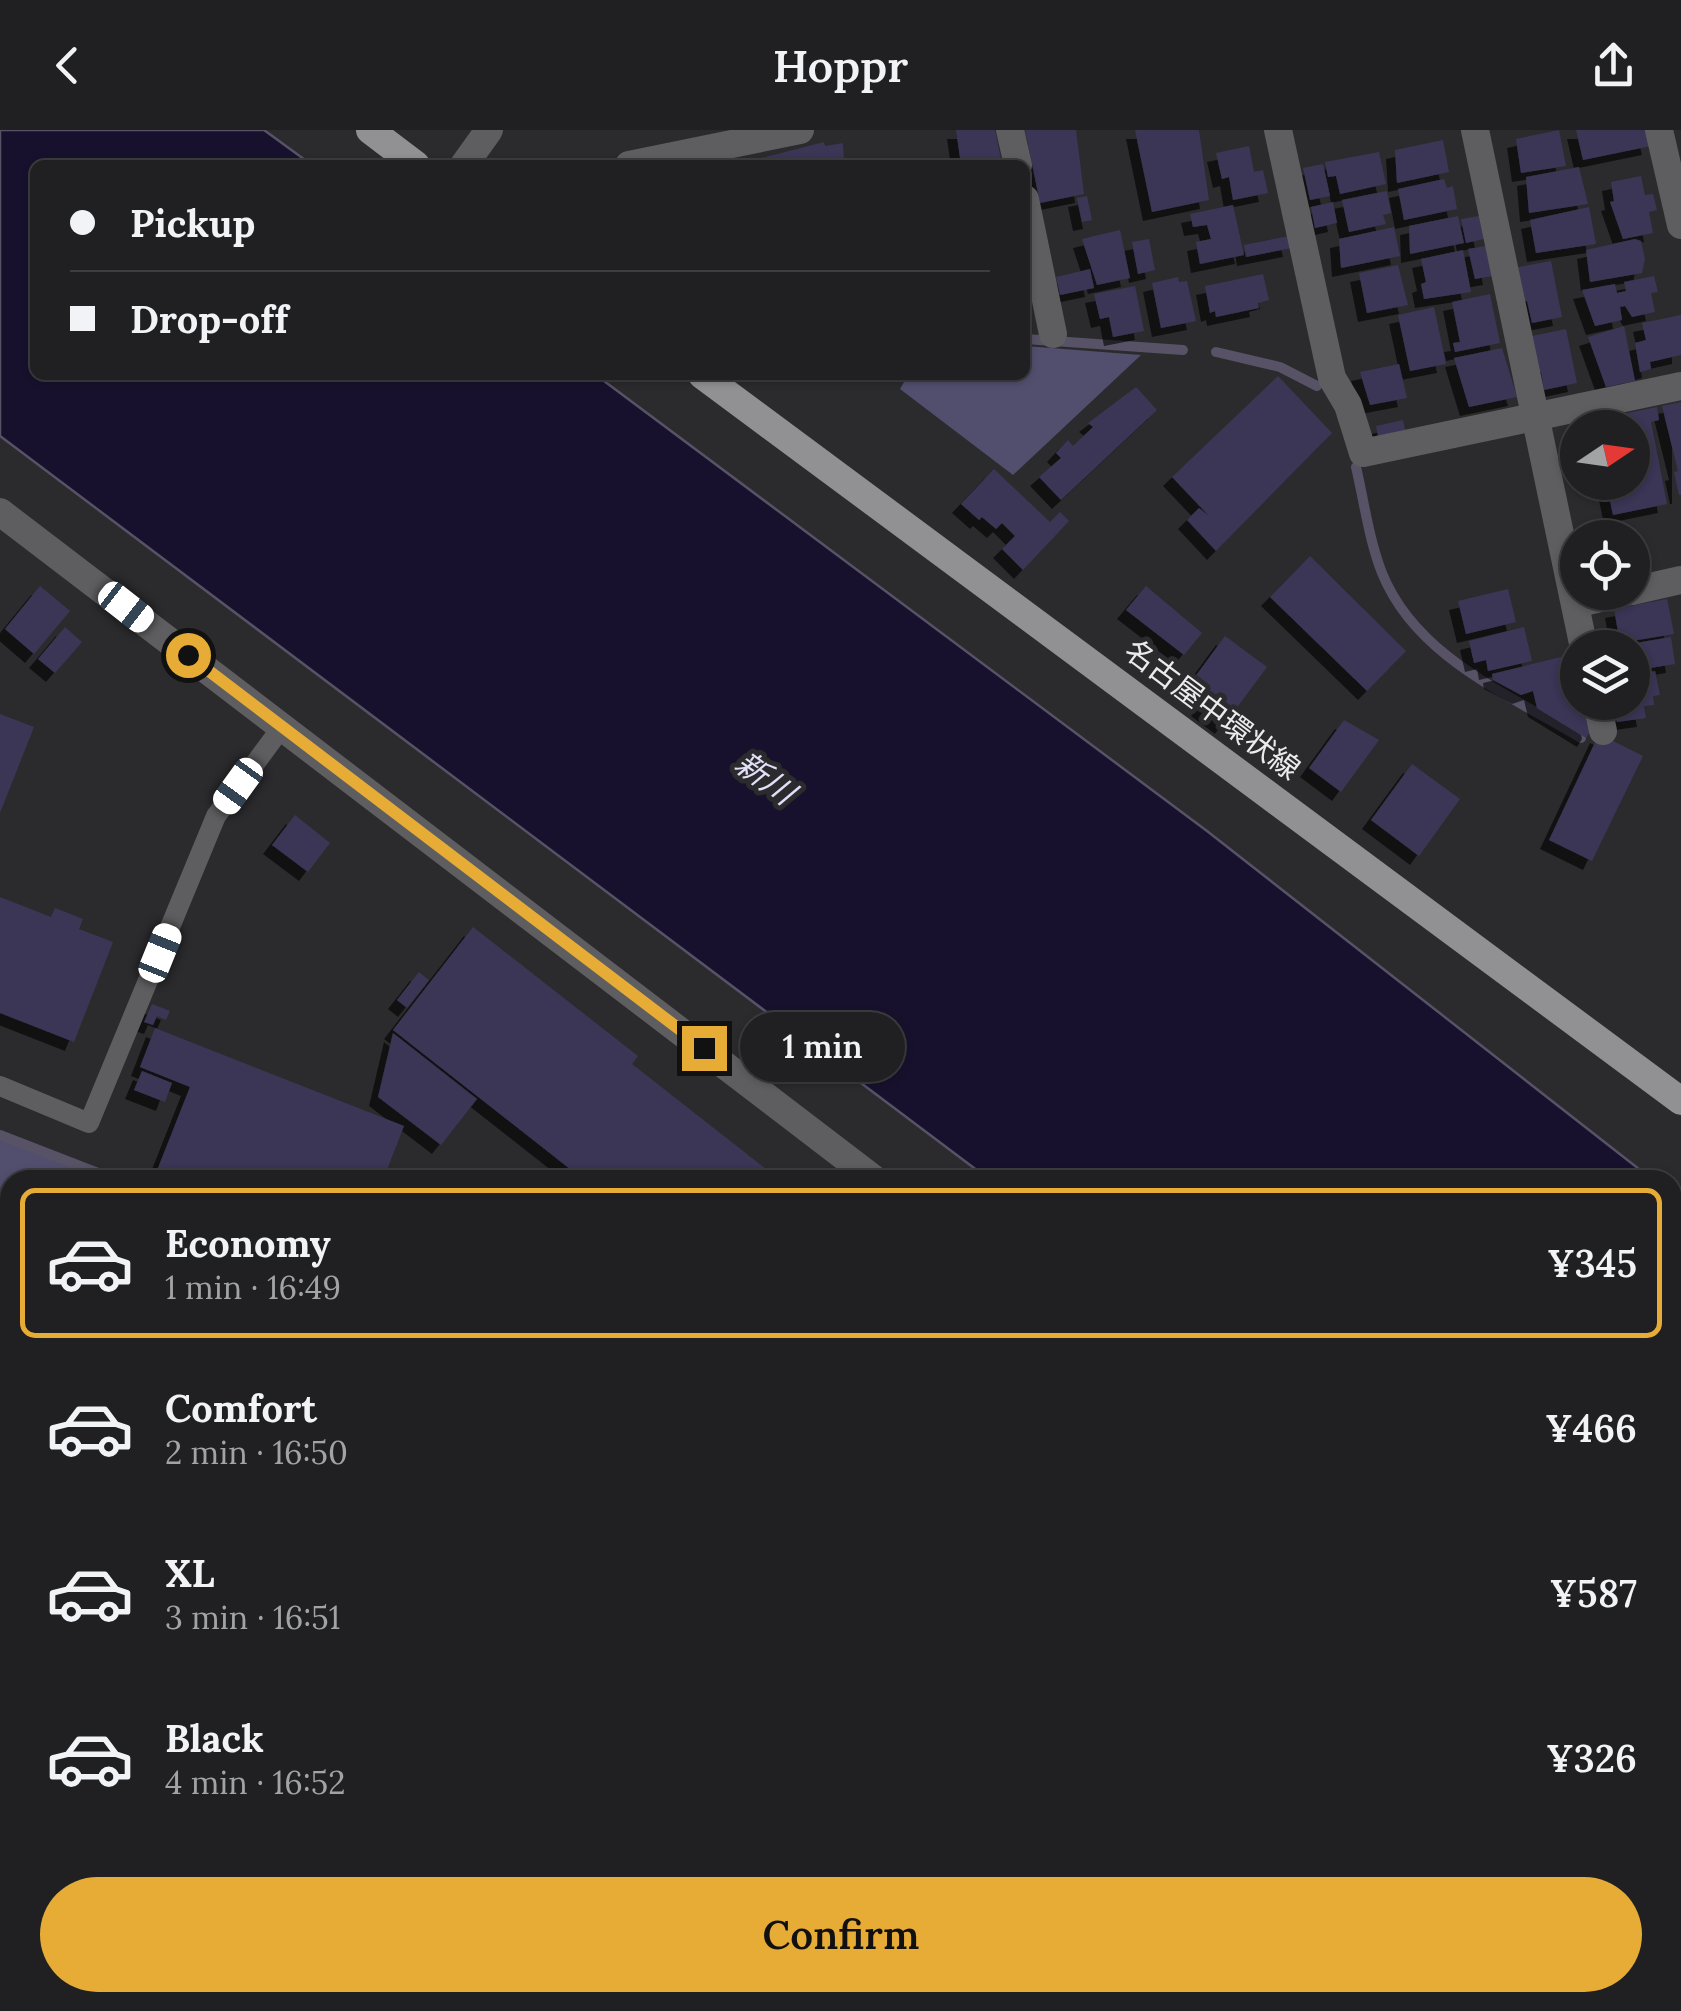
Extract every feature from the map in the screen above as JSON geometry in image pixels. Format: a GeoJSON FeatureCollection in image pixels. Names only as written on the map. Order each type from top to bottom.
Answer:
{"type":"FeatureCollection","features":[{"type":"Feature","properties":{"kind":"main road"},"geometry":{"type":"LineString","coordinates":[[370,130],[409,160]]}},
{"type":"Feature","properties":{"kind":"main road","name":"名古屋中環状線"},"geometry":{"type":"LineString","coordinates":[[709,380],[1681,1101]]}},
{"type":"Feature","properties":{"kind":"street"},"geometry":{"type":"LineString","coordinates":[[468,160],[489,130]]}},
{"type":"Feature","properties":{"kind":"street"},"geometry":{"type":"LineString","coordinates":[[650,160],[751,135],[800,130]]}},
{"type":"Feature","properties":{"kind":"street"},"geometry":{"type":"LineString","coordinates":[[1010,130],[1017,160]]}},
{"type":"Feature","properties":{"kind":"street"},"geometry":{"type":"LineString","coordinates":[[1278,130],[1332,378],[1348,405],[1363,453],[1681,386]]}},
{"type":"Feature","properties":{"kind":"street"},"geometry":{"type":"LineString","coordinates":[[1476,130],[1560,536]]}},
{"type":"Feature","properties":{"kind":"street"},"geometry":{"type":"LineString","coordinates":[[1659,130],[1681,226]]}},
{"type":"Feature","properties":{"kind":"street"},"geometry":{"type":"LineString","coordinates":[[1030,223],[1054,334]]}},
{"type":"Feature","properties":{"kind":"street"},"geometry":{"type":"LineString","coordinates":[[0,512],[862,1170]]}},
{"type":"Feature","properties":{"kind":"street"},"geometry":{"type":"LineString","coordinates":[[1650,587],[1681,580]]}},
{"type":"Feature","properties":{"kind":"street"},"geometry":{"type":"LineString","coordinates":[[1601,720],[1603,731]]}},
{"type":"Feature","properties":{"kind":"lane"},"geometry":{"type":"LineString","coordinates":[[0,1086],[89,1123],[216,816],[282,727]]}},
{"type":"Feature","properties":{"kind":"shaded area"},"geometry":{"type":"Polygon","coordinates":[[[1030,346],[1141,355],[1013,475],[900,389],[905,380],[1030,380],[1030,346]]]}},
{"type":"Feature","properties":{"kind":"shaded area"},"geometry":{"type":"Polygon","coordinates":[[[0,1135],[90,1170],[0,1170],[0,1135]]]}},
{"type":"Feature","properties":{"kind":"water","name":"新川"},"geometry":{"type":"Polygon","coordinates":[[[0,130],[264,130],[305,160],[30,160],[30,380],[603,380],[1207,831],[1640,1170],[977,1170],[0,436],[0,130]]]}},
{"type":"Feature","properties":{"kind":"building"},"geometry":{"type":"Polygon","coordinates":[[[956,130],[995,130],[1001,159],[960,160],[956,130]]]}},
{"type":"Feature","properties":{"kind":"building"},"geometry":{"type":"Polygon","coordinates":[[[1025,130],[1076,130],[1084,194],[1040,203],[1025,130]]]}},
{"type":"Feature","properties":{"kind":"building"},"geometry":{"type":"Polygon","coordinates":[[[1135,130],[1199,130],[1209,200],[1152,212],[1135,130]]]}},
{"type":"Feature","properties":{"kind":"building"},"geometry":{"type":"Polygon","coordinates":[[[1559,130],[1566,166],[1521,173],[1516,139],[1559,130]]]}},
{"type":"Feature","properties":{"kind":"building"},"geometry":{"type":"Polygon","coordinates":[[[1576,130],[1647,130],[1651,146],[1583,160],[1576,130]]]}},
{"type":"Feature","properties":{"kind":"building"},"geometry":{"type":"Polygon","coordinates":[[[1443,140],[1449,172],[1397,183],[1395,150],[1443,140]]]}},
{"type":"Feature","properties":{"kind":"building"},"geometry":{"type":"Polygon","coordinates":[[[824,142],[825,146],[843,143],[844,160],[754,160],[824,142]]]}},
{"type":"Feature","properties":{"kind":"building"},"geometry":{"type":"Polygon","coordinates":[[[1249,146],[1254,172],[1263,170],[1268,193],[1233,200],[1229,177],[1222,179],[1216,153],[1249,146]]]}},
{"type":"Feature","properties":{"kind":"building"},"geometry":{"type":"Polygon","coordinates":[[[1379,152],[1386,184],[1340,194],[1336,176],[1328,177],[1325,162],[1379,152]]]}},
{"type":"Feature","properties":{"kind":"building"},"geometry":{"type":"Polygon","coordinates":[[[1323,164],[1330,196],[1310,200],[1303,168],[1323,164]]]}},
{"type":"Feature","properties":{"kind":"building"},"geometry":{"type":"Polygon","coordinates":[[[1579,167],[1588,204],[1529,213],[1526,177],[1579,167]]]}},
{"type":"Feature","properties":{"kind":"building"},"geometry":{"type":"Polygon","coordinates":[[[1641,176],[1645,195],[1653,194],[1657,210],[1649,212],[1653,233],[1623,239],[1610,202],[1614,201],[1611,182],[1641,176]]]}},
{"type":"Feature","properties":{"kind":"building"},"geometry":{"type":"Polygon","coordinates":[[[1444,179],[1447,188],[1453,186],[1457,209],[1404,220],[1398,189],[1444,179]]]}},
{"type":"Feature","properties":{"kind":"building"},"geometry":{"type":"Polygon","coordinates":[[[1387,191],[1391,213],[1383,215],[1386,224],[1349,232],[1342,200],[1387,191]]]}},
{"type":"Feature","properties":{"kind":"building"},"geometry":{"type":"Polygon","coordinates":[[[1087,196],[1092,220],[1082,222],[1077,198],[1087,196]]]}},
{"type":"Feature","properties":{"kind":"building"},"geometry":{"type":"Polygon","coordinates":[[[1333,202],[1337,223],[1315,228],[1311,207],[1333,202]]]}},
{"type":"Feature","properties":{"kind":"building"},"geometry":{"type":"Polygon","coordinates":[[[1233,205],[1244,255],[1200,264],[1196,242],[1211,239],[1207,225],[1193,227],[1190,214],[1233,205]]]}},
{"type":"Feature","properties":{"kind":"building"},"geometry":{"type":"Polygon","coordinates":[[[1589,207],[1596,244],[1536,253],[1530,220],[1589,207]]]}},
{"type":"Feature","properties":{"kind":"building"},"geometry":{"type":"Polygon","coordinates":[[[1458,216],[1464,243],[1410,254],[1409,226],[1458,216]]]}},
{"type":"Feature","properties":{"kind":"building"},"geometry":{"type":"Polygon","coordinates":[[[1479,216],[1484,239],[1466,243],[1461,219],[1479,216]]]}},
{"type":"Feature","properties":{"kind":"building"},"geometry":{"type":"Polygon","coordinates":[[[1394,227],[1400,256],[1341,268],[1339,239],[1394,227]]]}},
{"type":"Feature","properties":{"kind":"building"},"geometry":{"type":"Polygon","coordinates":[[[1120,230],[1130,278],[1097,285],[1082,239],[1120,230]]]}},
{"type":"Feature","properties":{"kind":"building"},"geometry":{"type":"Polygon","coordinates":[[[1289,236],[1292,248],[1246,257],[1244,245],[1289,236]]]}},
{"type":"Feature","properties":{"kind":"building"},"geometry":{"type":"Polygon","coordinates":[[[1149,239],[1155,270],[1138,274],[1132,242],[1149,239]]]}},
{"type":"Feature","properties":{"kind":"building"},"geometry":{"type":"Polygon","coordinates":[[[1641,241],[1645,259],[1642,273],[1590,282],[1586,250],[1641,241]]]}},
{"type":"Feature","properties":{"kind":"building"},"geometry":{"type":"Polygon","coordinates":[[[1486,246],[1492,276],[1475,279],[1468,249],[1486,246]]]}},
{"type":"Feature","properties":{"kind":"building"},"geometry":{"type":"Polygon","coordinates":[[[1463,250],[1471,292],[1424,299],[1421,284],[1426,282],[1421,259],[1463,250]]]}},
{"type":"Feature","properties":{"kind":"building"},"geometry":{"type":"Polygon","coordinates":[[[1551,261],[1562,317],[1532,323],[1527,301],[1521,302],[1514,268],[1551,261]]]}},
{"type":"Feature","properties":{"kind":"building"},"geometry":{"type":"Polygon","coordinates":[[[1398,265],[1408,305],[1367,313],[1359,273],[1398,265]]]}},
{"type":"Feature","properties":{"kind":"building"},"geometry":{"type":"Polygon","coordinates":[[[1090,269],[1094,288],[1060,295],[1056,277],[1090,269]]]}},
{"type":"Feature","properties":{"kind":"building"},"geometry":{"type":"Polygon","coordinates":[[[1263,274],[1269,300],[1258,303],[1259,308],[1216,317],[1215,311],[1210,313],[1205,286],[1263,274]]]}},
{"type":"Feature","properties":{"kind":"building"},"geometry":{"type":"Polygon","coordinates":[[[1654,276],[1658,292],[1651,293],[1655,312],[1632,317],[1625,306],[1620,307],[1622,320],[1595,326],[1582,290],[1615,284],[1617,293],[1626,291],[1624,282],[1654,276]]]}},
{"type":"Feature","properties":{"kind":"building"},"geometry":{"type":"Polygon","coordinates":[[[1178,277],[1179,282],[1187,281],[1196,321],[1161,328],[1152,283],[1178,277]]]}},
{"type":"Feature","properties":{"kind":"building"},"geometry":{"type":"Polygon","coordinates":[[[1135,286],[1144,331],[1113,337],[1109,317],[1100,319],[1094,294],[1135,286]]]}},
{"type":"Feature","properties":{"kind":"building"},"geometry":{"type":"Polygon","coordinates":[[[1490,294],[1500,343],[1455,352],[1453,343],[1460,342],[1452,302],[1490,294]]]}},
{"type":"Feature","properties":{"kind":"building"},"geometry":{"type":"Polygon","coordinates":[[[1434,307],[1446,364],[1410,371],[1398,315],[1434,307]]]}},
{"type":"Feature","properties":{"kind":"building"},"geometry":{"type":"Polygon","coordinates":[[[1681,315],[1681,355],[1650,362],[1651,369],[1640,372],[1635,343],[1646,340],[1642,323],[1681,315]]]}},
{"type":"Feature","properties":{"kind":"building"},"geometry":{"type":"Polygon","coordinates":[[[1624,326],[1635,381],[1606,387],[1588,337],[1624,326]]]}},
{"type":"Feature","properties":{"kind":"building"},"geometry":{"type":"Polygon","coordinates":[[[1566,329],[1577,383],[1544,390],[1541,372],[1535,374],[1527,337],[1566,329]]]}},
{"type":"Feature","properties":{"kind":"building"},"geometry":{"type":"Polygon","coordinates":[[[1502,348],[1517,397],[1469,407],[1454,358],[1502,348]]]}},
{"type":"Feature","properties":{"kind":"building"},"geometry":{"type":"Polygon","coordinates":[[[1399,364],[1407,398],[1370,405],[1360,372],[1399,364]]]}},
{"type":"Feature","properties":{"kind":"building"},"geometry":{"type":"Polygon","coordinates":[[[1278,376],[1332,433],[1216,551],[1187,520],[1199,508],[1209,516],[1172,477],[1278,376]]]}},
{"type":"Feature","properties":{"kind":"building"},"geometry":{"type":"Polygon","coordinates":[[[1136,387],[1157,410],[1061,500],[1039,477],[1061,458],[1056,453],[1068,440],[1073,446],[1093,427],[1088,423],[1136,387]]]}},
{"type":"Feature","properties":{"kind":"building"},"geometry":{"type":"Polygon","coordinates":[[[1681,402],[1679,495],[1674,472],[1678,471],[1662,406],[1681,402]]]}},
{"type":"Feature","properties":{"kind":"building"},"geometry":{"type":"Polygon","coordinates":[[[1657,407],[1659,420],[1651,422],[1667,504],[1613,515],[1610,500],[1650,500],[1650,410],[1642,410],[1657,407]]]}},
{"type":"Feature","properties":{"kind":"building"},"geometry":{"type":"Polygon","coordinates":[[[1403,420],[1405,430],[1378,436],[1376,426],[1403,420]]]}},
{"type":"Feature","properties":{"kind":"building"},"geometry":{"type":"Polygon","coordinates":[[[994,469],[1050,522],[1060,512],[1069,521],[1023,570],[1002,549],[1015,536],[1002,523],[996,529],[982,517],[979,520],[961,504],[994,469]]]}},
{"type":"Feature","properties":{"kind":"building"},"geometry":{"type":"Polygon","coordinates":[[[1310,556],[1406,651],[1367,691],[1270,597],[1310,556]]]}},
{"type":"Feature","properties":{"kind":"building"},"geometry":{"type":"Polygon","coordinates":[[[40,586],[70,611],[34,654],[5,629],[40,586]]]}},
{"type":"Feature","properties":{"kind":"building"},"geometry":{"type":"Polygon","coordinates":[[[1146,586],[1202,633],[1184,655],[1126,610],[1146,586]]]}},
{"type":"Feature","properties":{"kind":"building"},"geometry":{"type":"Polygon","coordinates":[[[1508,589],[1516,622],[1466,634],[1458,601],[1508,589]]]}},
{"type":"Feature","properties":{"kind":"building"},"geometry":{"type":"Polygon","coordinates":[[[1667,599],[1674,634],[1650,638],[1650,630],[1618,630],[1614,610],[1650,610],[1650,602],[1667,599]]]}},
{"type":"Feature","properties":{"kind":"building"},"geometry":{"type":"Polygon","coordinates":[[[65,627],[82,642],[55,673],[38,659],[65,627]]]}},
{"type":"Feature","properties":{"kind":"building"},"geometry":{"type":"Polygon","coordinates":[[[1524,627],[1532,661],[1488,671],[1486,660],[1474,663],[1469,641],[1524,627]]]}},
{"type":"Feature","properties":{"kind":"building"},"geometry":{"type":"Polygon","coordinates":[[[1225,636],[1267,667],[1224,725],[1200,707],[1207,698],[1189,685],[1225,636]]]}},
{"type":"Feature","properties":{"kind":"building"},"geometry":{"type":"Polygon","coordinates":[[[1671,637],[1675,664],[1650,668],[1650,641],[1671,637]]]}},
{"type":"Feature","properties":{"kind":"building"},"geometry":{"type":"Polygon","coordinates":[[[1560,657],[1560,720],[1589,720],[1591,730],[1586,738],[1537,708],[1533,691],[1521,695],[1493,680],[1492,674],[1560,657]]]}},
{"type":"Feature","properties":{"kind":"building"},"geometry":{"type":"Polygon","coordinates":[[[1655,671],[1660,695],[1653,696],[1654,705],[1650,705],[1650,672],[1655,671]]]}},
{"type":"Feature","properties":{"kind":"building"},"geometry":{"type":"Polygon","coordinates":[[[0,714],[34,727],[0,813],[0,714]]]}},
{"type":"Feature","properties":{"kind":"building"},"geometry":{"type":"Polygon","coordinates":[[[1344,720],[1379,740],[1341,792],[1309,768],[1344,720]]]}},
{"type":"Feature","properties":{"kind":"building"},"geometry":{"type":"Polygon","coordinates":[[[1599,734],[1643,756],[1592,861],[1549,840],[1599,734]]]}},
{"type":"Feature","properties":{"kind":"building"},"geometry":{"type":"Polygon","coordinates":[[[1412,764],[1460,799],[1419,856],[1371,820],[1412,764]]]}},
{"type":"Feature","properties":{"kind":"building"},"geometry":{"type":"Polygon","coordinates":[[[295,815],[330,843],[308,872],[272,845],[295,815]]]}},
{"type":"Feature","properties":{"kind":"building"},"geometry":{"type":"Polygon","coordinates":[[[0,897],[51,917],[55,908],[83,919],[79,929],[113,942],[74,1042],[0,1013],[0,897]]]}},
{"type":"Feature","properties":{"kind":"building"},"geometry":{"type":"Polygon","coordinates":[[[473,927],[638,1056],[632,1064],[767,1170],[571,1170],[393,1030],[473,927]]]}},
{"type":"Feature","properties":{"kind":"building"},"geometry":{"type":"Polygon","coordinates":[[[419,972],[429,980],[407,1008],[397,1000],[419,972]]]}},
{"type":"Feature","properties":{"kind":"building"},"geometry":{"type":"Polygon","coordinates":[[[152,1004],[170,1011],[166,1020],[157,1016],[153,1025],[144,1022],[152,1004]]]}},
{"type":"Feature","properties":{"kind":"building"},"geometry":{"type":"Polygon","coordinates":[[[155,1028],[404,1126],[387,1170],[157,1170],[190,1087],[140,1067],[155,1028]]]}},
{"type":"Feature","properties":{"kind":"building"},"geometry":{"type":"Polygon","coordinates":[[[393,1033],[477,1099],[441,1145],[378,1097],[393,1033]]]}},
{"type":"Feature","properties":{"kind":"building"},"geometry":{"type":"Polygon","coordinates":[[[142,1071],[172,1083],[165,1102],[134,1090],[142,1071]]]}},
{"type":"Feature","properties":{"kind":"waterway"},"geometry":{"type":"LineString","coordinates":[[1030,339],[1183,350]]}},
{"type":"Feature","properties":{"kind":"waterway"},"geometry":{"type":"LineString","coordinates":[[1216,352],[1280,367],[1317,386]]}},
{"type":"Feature","properties":{"kind":"waterway"},"geometry":{"type":"LineString","coordinates":[[1356,467],[1382,573],[1417,628],[1441,651],[1495,689],[1581,738]]}},
{"type":"Feature","properties":{"kind":"waterway"},"geometry":{"type":"LineString","coordinates":[[0,1135],[90,1170]]}},
{"type":"Feature","properties":{"kind":"route"},"geometry":{"type":"LineString","coordinates":[[188,655],[704,1048]]}}]}
